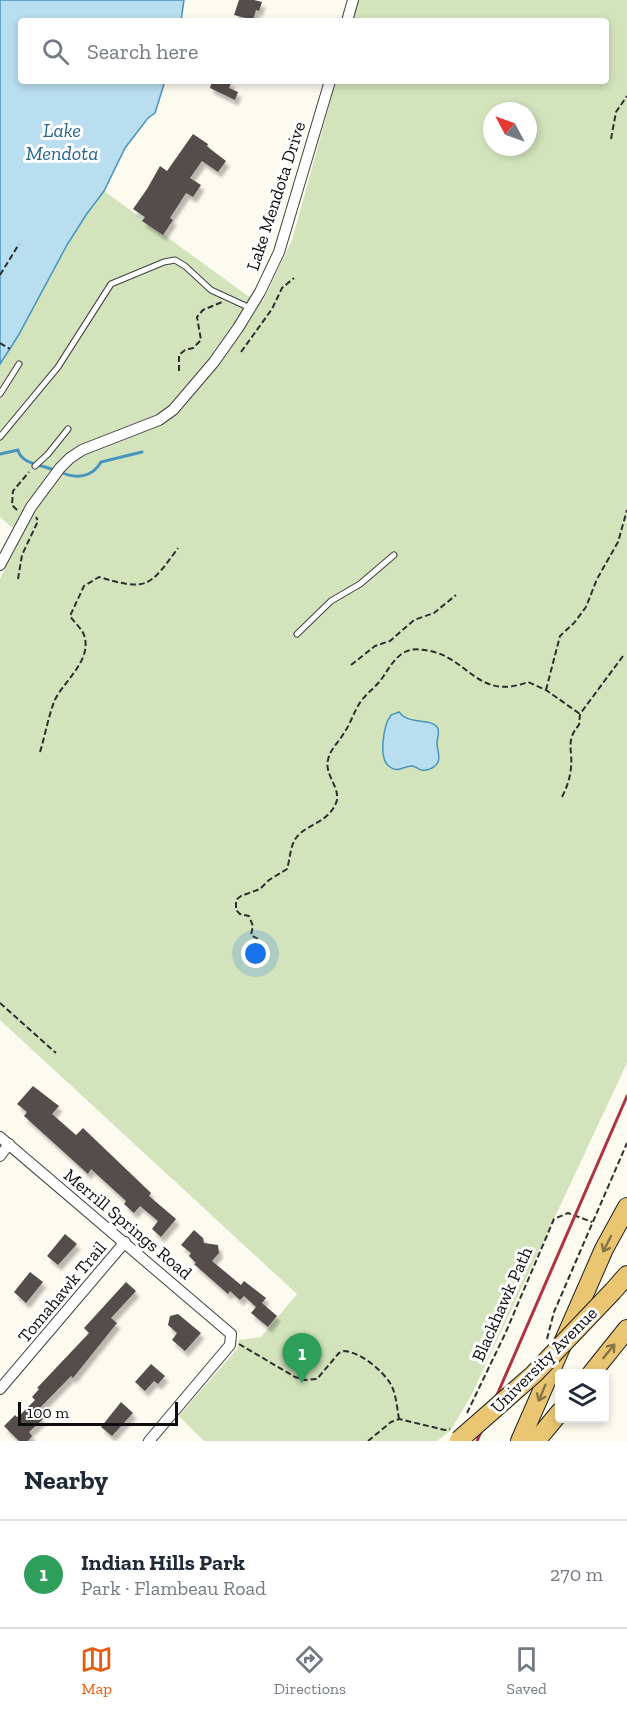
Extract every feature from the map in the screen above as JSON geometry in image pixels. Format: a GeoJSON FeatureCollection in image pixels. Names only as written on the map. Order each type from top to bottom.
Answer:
{"type":"FeatureCollection","features":[{"type":"Feature","properties":{"kind":"main road"},"geometry":{"type":"LineString","coordinates":[[520,1441],[604,1249],[627,1208]]}},
{"type":"Feature","properties":{"kind":"main road","name":"University Avenue"},"geometry":{"type":"LineString","coordinates":[[456,1434],[534,1374],[627,1275]]}},
{"type":"Feature","properties":{"kind":"main road"},"geometry":{"type":"LineString","coordinates":[[595,1369],[627,1329]]}},
{"type":"Feature","properties":{"kind":"main road"},"geometry":{"type":"LineString","coordinates":[[536,1441],[555,1418]]}},
{"type":"Feature","properties":{"kind":"street"},"geometry":{"type":"LineString","coordinates":[[348,18],[353,0]]}},
{"type":"Feature","properties":{"kind":"street","name":"Lake Mendota Drive"},"geometry":{"type":"LineString","coordinates":[[0,565],[26,514],[70,458],[82,450],[159,420],[173,410],[214,362],[250,308],[279,252],[329,84]]}},
{"type":"Feature","properties":{"kind":"street","name":"Merrill Springs Road"},"geometry":{"type":"LineString","coordinates":[[0,1137],[227,1330],[232,1340]]}},
{"type":"Feature","properties":{"kind":"street"},"geometry":{"type":"LineString","coordinates":[[0,1156],[9,1144]]}},
{"type":"Feature","properties":{"kind":"street","name":"Tomahawk Trail"},"geometry":{"type":"LineString","coordinates":[[0,1389],[125,1242]]}},
{"type":"Feature","properties":{"kind":"street"},"geometry":{"type":"LineString","coordinates":[[148,1441],[232,1340]]}},
{"type":"Feature","properties":{"kind":"lane"},"geometry":{"type":"LineString","coordinates":[[0,437],[58,368],[111,284],[164,262],[175,260],[211,290],[250,308]]}},
{"type":"Feature","properties":{"kind":"lane"},"geometry":{"type":"LineString","coordinates":[[0,394],[19,364]]}},
{"type":"Feature","properties":{"kind":"lane"},"geometry":{"type":"LineString","coordinates":[[34,466],[68,429]]}},
{"type":"Feature","properties":{"kind":"lane"},"geometry":{"type":"LineString","coordinates":[[297,634],[331,601],[360,584],[394,555]]}},
{"type":"Feature","properties":{"kind":"path"},"geometry":{"type":"LineString","coordinates":[[611,139],[616,112],[627,96]]}},
{"type":"Feature","properties":{"kind":"path"},"geometry":{"type":"LineString","coordinates":[[0,275],[19,244]]}},
{"type":"Feature","properties":{"kind":"path"},"geometry":{"type":"LineString","coordinates":[[241,352],[272,309],[282,288],[294,278]]}},
{"type":"Feature","properties":{"kind":"path"},"geometry":{"type":"LineString","coordinates":[[179,371],[179,356],[201,340],[197,317],[203,310],[229,298]]}},
{"type":"Feature","properties":{"kind":"path"},"geometry":{"type":"LineString","coordinates":[[0,343],[10,349]]}},
{"type":"Feature","properties":{"kind":"path"},"geometry":{"type":"LineString","coordinates":[[546,690],[560,636],[586,607],[597,579],[618,542],[627,510]]}},
{"type":"Feature","properties":{"kind":"path"},"geometry":{"type":"LineString","coordinates":[[40,752],[54,701],[72,678],[81,662],[85,648],[84,635],[70,616],[84,586],[99,577],[135,586],[156,578],[178,548]]}},
{"type":"Feature","properties":{"kind":"path"},"geometry":{"type":"LineString","coordinates":[[351,665],[375,646],[390,640],[414,620],[434,613],[456,595]]}},
{"type":"Feature","properties":{"kind":"path"},"geometry":{"type":"LineString","coordinates":[[258,939],[251,935],[253,926],[249,916],[240,914],[236,910],[236,900],[240,896],[260,889],[269,879],[287,869],[294,840],[303,831],[318,824],[337,802],[337,793],[330,778],[327,762],[331,751],[345,732],[362,700],[396,658],[411,649],[429,650],[444,655],[477,680],[514,688],[528,682],[546,690],[580,714]]}},
{"type":"Feature","properties":{"kind":"path"},"geometry":{"type":"LineString","coordinates":[[562,796],[568,785],[571,767],[570,743],[573,732],[579,725],[580,714],[623,656]]}},
{"type":"Feature","properties":{"kind":"path"},"geometry":{"type":"LineString","coordinates":[[0,1003],[56,1053]]}},
{"type":"Feature","properties":{"kind":"path"},"geometry":{"type":"LineString","coordinates":[[547,1342],[554,1312],[627,1143]]}},
{"type":"Feature","properties":{"kind":"path","name":"Blackhawk Path"},"geometry":{"type":"LineString","coordinates":[[465,1417],[505,1334],[554,1219],[568,1213],[592,1222]]}},
{"type":"Feature","properties":{"kind":"path"},"geometry":{"type":"LineString","coordinates":[[232,1340],[304,1380],[317,1379],[339,1353],[344,1351],[358,1355],[381,1373],[391,1385],[399,1419]]}},
{"type":"Feature","properties":{"kind":"path"},"geometry":{"type":"LineString","coordinates":[[368,1441],[391,1422],[399,1419],[456,1434]]}},
{"type":"Feature","properties":{"kind":"green space"},"geometry":{"type":"Polygon","coordinates":[[[359,0],[627,0],[627,1063],[471,1396],[450,1431],[437,1441],[204,1441],[179,1416],[237,1349],[239,1340],[261,1337],[297,1294],[0,1020],[0,579],[20,534],[0,517],[0,364],[18,336],[67,246],[104,191],[248,296],[263,301],[292,240],[335,84],[609,84],[609,18],[354,18],[359,0]]]}},
{"type":"Feature","properties":{"kind":"water","name":"Lake Mendota"},"geometry":{"type":"Polygon","coordinates":[[[0,0],[184,0],[181,18],[18,18],[18,84],[164,84],[155,113],[148,118],[125,148],[104,191],[67,245],[18,336],[0,364],[0,0]]]}},
{"type":"Feature","properties":{"kind":"water"},"geometry":{"type":"Polygon","coordinates":[[[399,712],[408,719],[429,722],[437,727],[439,759],[434,767],[425,770],[412,766],[396,769],[386,763],[383,742],[386,727],[391,715],[399,712]]]}},
{"type":"Feature","properties":{"kind":"building"},"geometry":{"type":"Polygon","coordinates":[[[239,0],[262,2],[254,18],[234,15],[239,0]]]}},
{"type":"Feature","properties":{"kind":"building"},"geometry":{"type":"Polygon","coordinates":[[[211,84],[231,84],[229,88],[238,92],[235,100],[210,88],[211,84]]]}},
{"type":"Feature","properties":{"kind":"building"},"geometry":{"type":"Polygon","coordinates":[[[193,134],[226,161],[218,172],[202,161],[190,178],[201,185],[193,197],[186,193],[170,218],[173,220],[163,235],[142,221],[145,217],[133,209],[160,166],[167,171],[193,134]]]}},
{"type":"Feature","properties":{"kind":"building"},"geometry":{"type":"Polygon","coordinates":[[[33,1086],[59,1106],[52,1114],[76,1135],[83,1128],[151,1193],[149,1196],[176,1219],[161,1237],[152,1229],[158,1221],[140,1206],[134,1213],[124,1204],[126,1201],[91,1169],[88,1174],[24,1116],[27,1112],[17,1104],[33,1086]]]}},
{"type":"Feature","properties":{"kind":"building"},"geometry":{"type":"Polygon","coordinates":[[[194,1230],[203,1238],[204,1243],[218,1245],[219,1253],[212,1261],[241,1285],[244,1281],[266,1298],[262,1303],[277,1316],[268,1327],[251,1313],[256,1307],[244,1296],[240,1300],[230,1291],[228,1294],[194,1264],[196,1263],[189,1256],[191,1253],[181,1245],[194,1230]]]}},
{"type":"Feature","properties":{"kind":"building"},"geometry":{"type":"Polygon","coordinates":[[[65,1234],[77,1244],[58,1265],[47,1256],[65,1234]]]}},
{"type":"Feature","properties":{"kind":"building"},"geometry":{"type":"Polygon","coordinates":[[[30,1272],[43,1282],[26,1303],[14,1292],[30,1272]]]}},
{"type":"Feature","properties":{"kind":"building"},"geometry":{"type":"Polygon","coordinates":[[[126,1282],[136,1291],[111,1318],[117,1323],[73,1378],[71,1376],[36,1412],[43,1419],[29,1432],[32,1436],[28,1441],[19,1441],[4,1426],[15,1415],[17,1417],[20,1415],[35,1400],[32,1397],[39,1389],[37,1388],[89,1333],[84,1328],[126,1282]]]}},
{"type":"Feature","properties":{"kind":"building"},"geometry":{"type":"Polygon","coordinates":[[[178,1314],[201,1333],[185,1351],[172,1340],[177,1333],[168,1325],[170,1316],[178,1314]]]}},
{"type":"Feature","properties":{"kind":"building"},"geometry":{"type":"Polygon","coordinates":[[[151,1364],[165,1376],[158,1384],[154,1381],[145,1391],[135,1382],[151,1364]]]}},
{"type":"Feature","properties":{"kind":"building"},"geometry":{"type":"Polygon","coordinates":[[[121,1402],[133,1413],[112,1436],[101,1427],[121,1402]]]}},
{"type":"Feature","properties":{"kind":"waterway"},"geometry":{"type":"LineString","coordinates":[[0,454],[18,450],[20,455],[28,461],[54,470]]}},
{"type":"Feature","properties":{"kind":"waterway"},"geometry":{"type":"LineString","coordinates":[[60,472],[72,476],[83,476],[93,471],[101,462],[142,452]]}},
{"type":"Feature","properties":{"kind":"railway"},"geometry":{"type":"LineString","coordinates":[[477,1441],[627,1096]]}},
{"type":"Feature","properties":{"kind":"place","name":"Indian Hills Park"},"geometry":{"type":"Point","coordinates":[302,1383]}}]}
